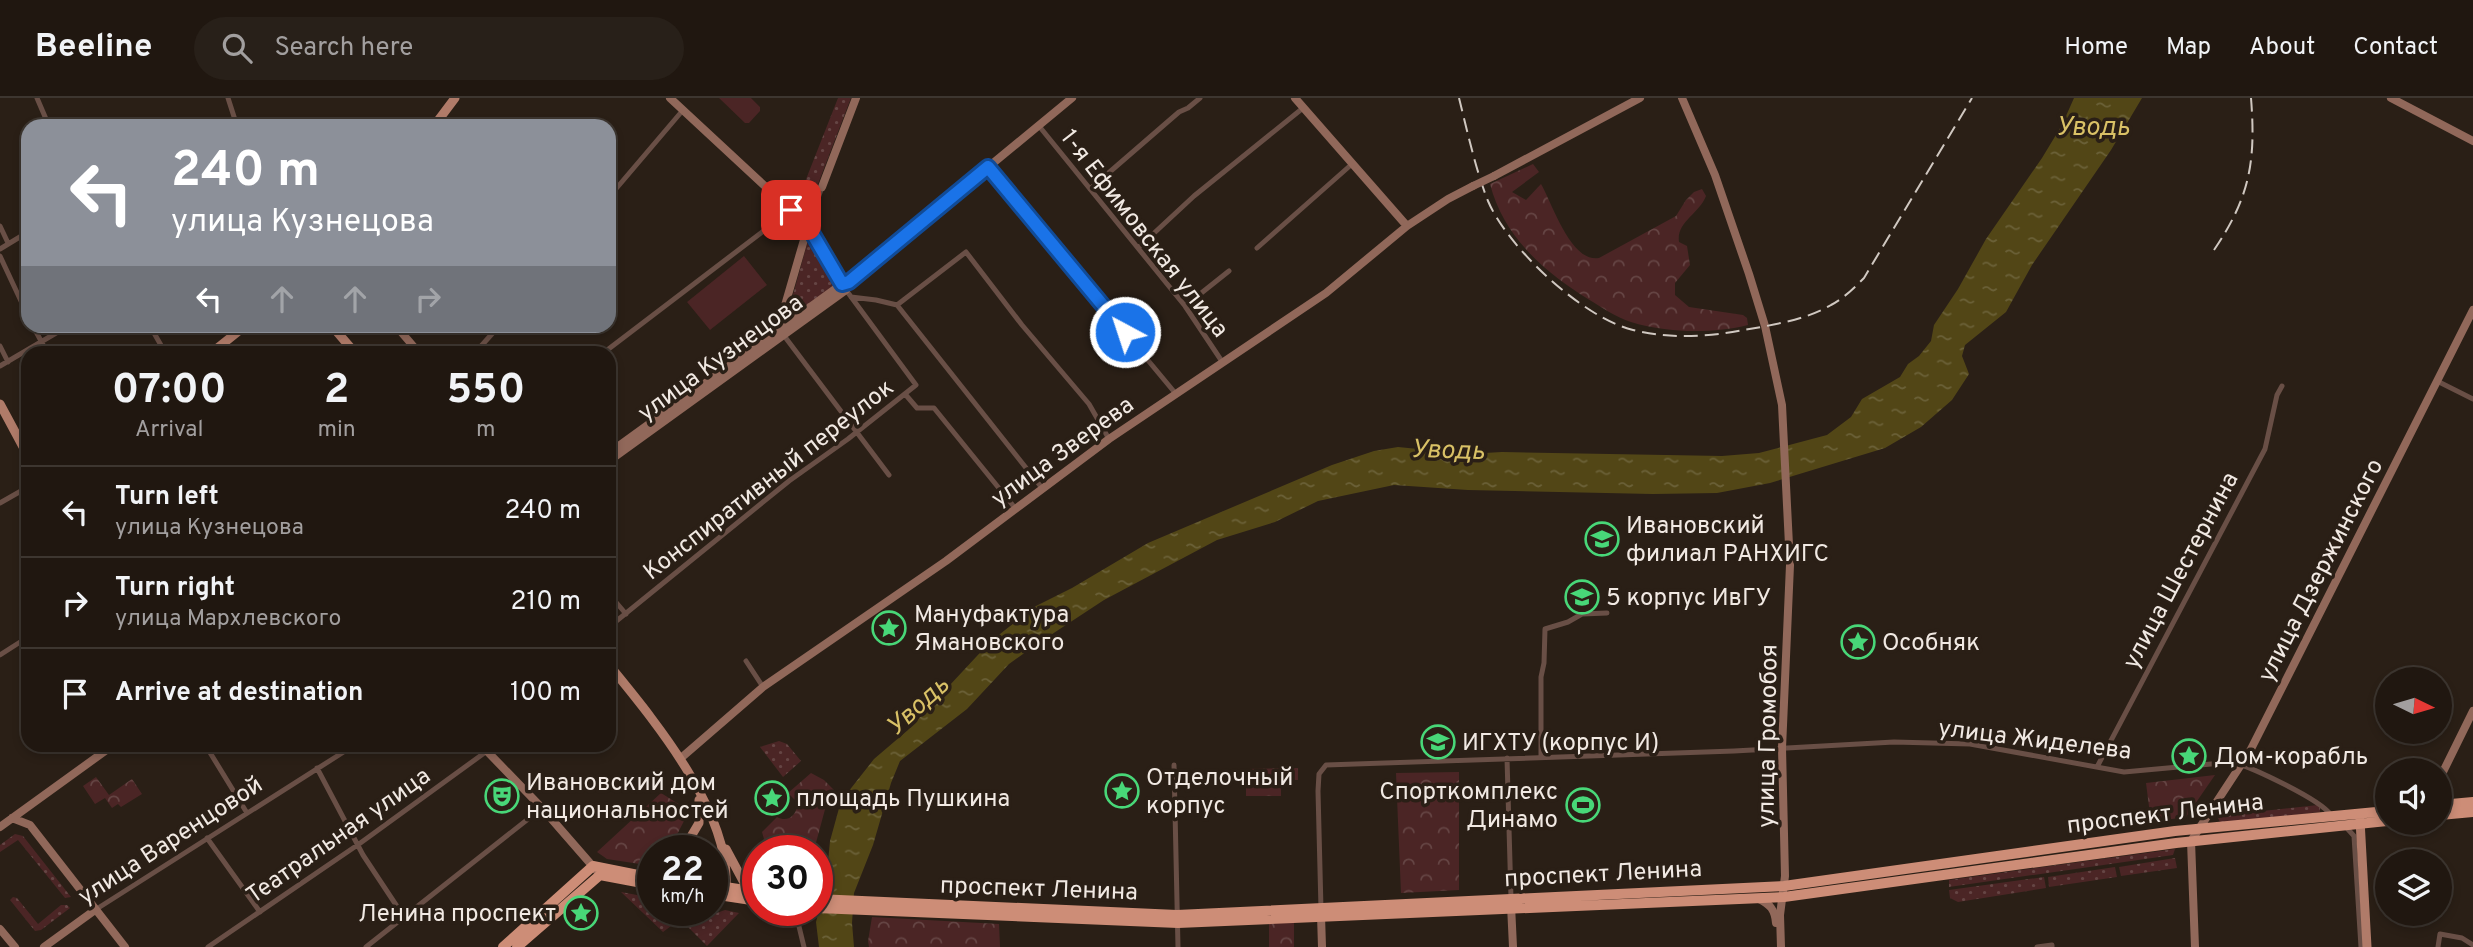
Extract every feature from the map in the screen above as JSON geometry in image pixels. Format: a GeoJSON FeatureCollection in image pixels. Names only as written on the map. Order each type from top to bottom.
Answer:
{"type":"FeatureCollection","features":[{"type":"Feature","properties":{"kind":"highway"},"geometry":{"type":"LineString","coordinates":[[2452,804],[2473,802]]}},
{"type":"Feature","properties":{"kind":"highway"},"geometry":{"type":"LineString","coordinates":[[2452,814],[2473,812]]}},
{"type":"Feature","properties":{"kind":"highway","name":"проспект Ленина"},"geometry":{"type":"LineString","coordinates":[[833,908],[1177,919],[1784,892],[2191,841],[2345,826],[2375,815]]}},
{"type":"Feature","properties":{"kind":"highway","name":"проспект Ленина"},"geometry":{"type":"LineString","coordinates":[[1511,904],[1756,898],[2200,828],[2331,816],[2375,820]]}},
{"type":"Feature","properties":{"kind":"highway"},"geometry":{"type":"LineString","coordinates":[[503,947],[597,871],[637,876]]}},
{"type":"Feature","properties":{"kind":"highway"},"geometry":{"type":"LineString","coordinates":[[597,871],[637,881]]}},
{"type":"Feature","properties":{"kind":"highway"},"geometry":{"type":"LineString","coordinates":[[518,947],[597,871]]}},
{"type":"Feature","properties":{"kind":"highway","name":"проспект Ленина"},"geometry":{"type":"LineString","coordinates":[[833,902],[871,907]]}},
{"type":"Feature","properties":{"kind":"main road"},"geometry":{"type":"LineString","coordinates":[[440,119],[456,98]]}},
{"type":"Feature","properties":{"kind":"main road"},"geometry":{"type":"LineString","coordinates":[[670,98],[808,226],[847,288]]}},
{"type":"Feature","properties":{"kind":"main road"},"geometry":{"type":"LineString","coordinates":[[822,187],[856,98]]}},
{"type":"Feature","properties":{"kind":"main road","name":"улица Кузнецова"},"geometry":{"type":"LineString","coordinates":[[616,448],[847,288],[1072,98]]}},
{"type":"Feature","properties":{"kind":"main road"},"geometry":{"type":"LineString","coordinates":[[1295,98],[1406,226]]}},
{"type":"Feature","properties":{"kind":"main road","name":"улица Зверева"},"geometry":{"type":"LineString","coordinates":[[681,758],[763,687],[946,561],[1109,439],[1326,293],[1406,226],[1448,199],[1640,98]]}},
{"type":"Feature","properties":{"kind":"main road","name":"улица Громобоя"},"geometry":{"type":"LineString","coordinates":[[1682,98],[1716,175],[1765,326],[1778,380],[1790,565],[1782,748],[1784,892],[1779,947]]}},
{"type":"Feature","properties":{"kind":"main road"},"geometry":{"type":"LineString","coordinates":[[2392,98],[2473,141]]}},
{"type":"Feature","properties":{"kind":"main road"},"geometry":{"type":"LineString","coordinates":[[791,210],[816,202]]}},
{"type":"Feature","properties":{"kind":"main road"},"geometry":{"type":"LineString","coordinates":[[782,334],[779,326],[808,226]]}},
{"type":"Feature","properties":{"kind":"main road","name":"улица Дзержинского"},"geometry":{"type":"LineString","coordinates":[[2191,841],[2242,765],[2473,310]]}},
{"type":"Feature","properties":{"kind":"main road"},"geometry":{"type":"LineString","coordinates":[[220,346],[236,333]]}},
{"type":"Feature","properties":{"kind":"main road","name":"улица Кузнецова"},"geometry":{"type":"LineString","coordinates":[[616,456],[782,334]]}},
{"type":"Feature","properties":{"kind":"main road"},"geometry":{"type":"LineString","coordinates":[[0,404],[21,443]]}},
{"type":"Feature","properties":{"kind":"main road"},"geometry":{"type":"LineString","coordinates":[[616,674],[681,758],[717,835]]}},
{"type":"Feature","properties":{"kind":"main road"},"geometry":{"type":"LineString","coordinates":[[2450,758],[2473,712]]}},
{"type":"Feature","properties":{"kind":"main road"},"geometry":{"type":"LineString","coordinates":[[0,827],[104,752]]}},
{"type":"Feature","properties":{"kind":"main road"},"geometry":{"type":"LineString","coordinates":[[488,752],[597,871]]}},
{"type":"Feature","properties":{"kind":"main road"},"geometry":{"type":"LineString","coordinates":[[692,835],[699,823],[699,800],[695,785]]}},
{"type":"Feature","properties":{"kind":"main road"},"geometry":{"type":"LineString","coordinates":[[39,798],[29,808],[30,825],[125,947]]}},
{"type":"Feature","properties":{"kind":"main road"},"geometry":{"type":"LineString","coordinates":[[12,818],[30,825]]}},
{"type":"Feature","properties":{"kind":"main road"},"geometry":{"type":"LineString","coordinates":[[2360,819],[2367,947]]}},
{"type":"Feature","properties":{"kind":"main road"},"geometry":{"type":"LineString","coordinates":[[2191,841],[2195,947]]}},
{"type":"Feature","properties":{"kind":"main road"},"geometry":{"type":"LineString","coordinates":[[728,852],[742,874]]}},
{"type":"Feature","properties":{"kind":"main road","name":"улица Громобоя"},"geometry":{"type":"LineString","coordinates":[[1779,947],[1776,915],[1784,892]]}},
{"type":"Feature","properties":{"kind":"main road"},"geometry":{"type":"LineString","coordinates":[[1756,898],[1771,906],[1776,915]]}},
{"type":"Feature","properties":{"kind":"main road"},"geometry":{"type":"LineString","coordinates":[[1511,904],[1513,947]]}},
{"type":"Feature","properties":{"kind":"main road","name":"улица Варенцовой"},"geometry":{"type":"LineString","coordinates":[[44,947],[95,910]]}},
{"type":"Feature","properties":{"kind":"main road"},"geometry":{"type":"LineString","coordinates":[[1321,911],[1322,947]]}},
{"type":"Feature","properties":{"kind":"main road"},"geometry":{"type":"LineString","coordinates":[[0,929],[15,947]]}},
{"type":"Feature","properties":{"kind":"street"},"geometry":{"type":"LineString","coordinates":[[37,98],[46,119]]}},
{"type":"Feature","properties":{"kind":"street"},"geometry":{"type":"LineString","coordinates":[[228,98],[235,119]]}},
{"type":"Feature","properties":{"kind":"street"},"geometry":{"type":"LineString","coordinates":[[1090,189],[1179,112],[1200,98]]}},
{"type":"Feature","properties":{"kind":"street"},"geometry":{"type":"LineString","coordinates":[[1138,248],[1194,196],[1303,108]]}},
{"type":"Feature","properties":{"kind":"street"},"geometry":{"type":"LineString","coordinates":[[616,189],[683,110]]}},
{"type":"Feature","properties":{"kind":"street","name":"1-я Ефимовская улица"},"geometry":{"type":"LineString","coordinates":[[1039,126],[1185,306],[1223,363]]}},
{"type":"Feature","properties":{"kind":"street"},"geometry":{"type":"LineString","coordinates":[[1257,248],[1352,164]]}},
{"type":"Feature","properties":{"kind":"street"},"geometry":{"type":"LineString","coordinates":[[988,167],[1176,394]]}},
{"type":"Feature","properties":{"kind":"street"},"geometry":{"type":"LineString","coordinates":[[808,226],[822,187]]}},
{"type":"Feature","properties":{"kind":"street"},"geometry":{"type":"LineString","coordinates":[[612,346],[791,210]]}},
{"type":"Feature","properties":{"kind":"street"},"geometry":{"type":"LineString","coordinates":[[0,226],[8,243]]}},
{"type":"Feature","properties":{"kind":"street"},"geometry":{"type":"LineString","coordinates":[[0,249],[21,237]]}},
{"type":"Feature","properties":{"kind":"street"},"geometry":{"type":"LineString","coordinates":[[897,305],[966,252],[1022,325],[1089,404],[1109,439]]}},
{"type":"Feature","properties":{"kind":"street"},"geometry":{"type":"LineString","coordinates":[[0,256],[21,301]]}},
{"type":"Feature","properties":{"kind":"street"},"geometry":{"type":"LineString","coordinates":[[1185,306],[1229,271]]}},
{"type":"Feature","properties":{"kind":"street"},"geometry":{"type":"LineString","coordinates":[[847,288],[897,305],[1042,488]]}},
{"type":"Feature","properties":{"kind":"street","name":"Конспиративный переулок"},"geometry":{"type":"LineString","coordinates":[[616,622],[789,481],[916,385],[847,288]]}},
{"type":"Feature","properties":{"kind":"street"},"geometry":{"type":"LineString","coordinates":[[36,333],[43,346]]}},
{"type":"Feature","properties":{"kind":"street"},"geometry":{"type":"LineString","coordinates":[[36,346],[57,333]]}},
{"type":"Feature","properties":{"kind":"street"},"geometry":{"type":"LineString","coordinates":[[782,334],[889,475]]}},
{"type":"Feature","properties":{"kind":"street"},"geometry":{"type":"LineString","coordinates":[[0,346],[8,362]]}},
{"type":"Feature","properties":{"kind":"street"},"geometry":{"type":"LineString","coordinates":[[0,366],[21,355]]}},
{"type":"Feature","properties":{"kind":"street"},"geometry":{"type":"LineString","coordinates":[[2437,381],[2473,399]]}},
{"type":"Feature","properties":{"kind":"street","name":"улица Шестернина"},"geometry":{"type":"LineString","coordinates":[[2097,767],[2265,449],[2277,394],[2282,386]]}},
{"type":"Feature","properties":{"kind":"street"},"geometry":{"type":"LineString","coordinates":[[905,394],[917,408],[934,408],[1015,508]]}},
{"type":"Feature","properties":{"kind":"street"},"geometry":{"type":"LineString","coordinates":[[0,503],[21,491]]}},
{"type":"Feature","properties":{"kind":"street"},"geometry":{"type":"LineString","coordinates":[[616,602],[626,614]]}},
{"type":"Feature","properties":{"kind":"street"},"geometry":{"type":"LineString","coordinates":[[1541,757],[1541,677],[1545,629],[1582,614],[1607,613]]}},
{"type":"Feature","properties":{"kind":"street"},"geometry":{"type":"LineString","coordinates":[[0,655],[21,642]]}},
{"type":"Feature","properties":{"kind":"street"},"geometry":{"type":"LineString","coordinates":[[746,661],[763,687]]}},
{"type":"Feature","properties":{"kind":"street","name":"улица Жиделева"},"geometry":{"type":"LineString","coordinates":[[1321,911],[1318,791],[1320,771],[1326,765],[1882,742],[1958,743],[2130,772],[2212,763],[2233,762],[2242,765]]}},
{"type":"Feature","properties":{"kind":"street"},"geometry":{"type":"LineString","coordinates":[[210,752],[247,813]]}},
{"type":"Feature","properties":{"kind":"street","name":"улица Варенцовой"},"geometry":{"type":"LineString","coordinates":[[95,910],[343,752]]}},
{"type":"Feature","properties":{"kind":"street","name":"Театральная улица"},"geometry":{"type":"LineString","coordinates":[[208,947],[359,844],[479,752]]}},
{"type":"Feature","properties":{"kind":"street"},"geometry":{"type":"LineString","coordinates":[[1507,758],[1511,904]]}},
{"type":"Feature","properties":{"kind":"street"},"geometry":{"type":"LineString","coordinates":[[1174,765],[1178,947]]}},
{"type":"Feature","properties":{"kind":"street"},"geometry":{"type":"LineString","coordinates":[[2242,765],[2318,803],[2326,808],[2331,816]]}},
{"type":"Feature","properties":{"kind":"street"},"geometry":{"type":"LineString","coordinates":[[317,768],[363,855],[404,917]]}},
{"type":"Feature","properties":{"kind":"street"},"geometry":{"type":"LineString","coordinates":[[366,947],[542,808]]}},
{"type":"Feature","properties":{"kind":"street"},"geometry":{"type":"LineString","coordinates":[[2345,826],[2354,836],[2361,947]]}},
{"type":"Feature","properties":{"kind":"street"},"geometry":{"type":"LineString","coordinates":[[207,838],[260,912]]}},
{"type":"Feature","properties":{"kind":"street"},"geometry":{"type":"LineString","coordinates":[[799,926],[804,947]]}},
{"type":"Feature","properties":{"kind":"street"},"geometry":{"type":"LineString","coordinates":[[2438,947],[2440,934],[2462,939],[2473,945]]}},
{"type":"Feature","properties":{"kind":"street"},"geometry":{"type":"LineString","coordinates":[[2037,947],[2052,946]]}},
{"type":"Feature","properties":{"kind":"green space"},"geometry":{"type":"Polygon","coordinates":[[[719,98],[751,98],[760,107],[760,111],[749,123],[745,123],[719,98]]]}},
{"type":"Feature","properties":{"kind":"green space"},"geometry":{"type":"Polygon","coordinates":[[[838,98],[851,98],[813,197],[801,192],[838,98]]]}},
{"type":"Feature","properties":{"kind":"green space"},"geometry":{"type":"Polygon","coordinates":[[[1533,164],[1539,172],[1512,192],[1526,200],[1541,184],[1564,231],[1580,252],[1589,257],[1599,258],[1676,216],[1686,200],[1702,189],[1706,196],[1703,202],[1684,223],[1679,235],[1679,242],[1687,246],[1690,265],[1675,283],[1675,295],[1689,307],[1743,315],[1747,318],[1748,325],[1705,331],[1645,326],[1614,315],[1556,277],[1527,251],[1515,236],[1496,203],[1490,184],[1533,164]]]}},
{"type":"Feature","properties":{"kind":"green space"},"geometry":{"type":"Polygon","coordinates":[[[809,237],[820,247],[828,260],[834,289],[789,321],[786,320],[809,237]]]}},
{"type":"Feature","properties":{"kind":"green space"},"geometry":{"type":"Polygon","coordinates":[[[744,256],[767,285],[710,330],[687,302],[744,256]]]}},
{"type":"Feature","properties":{"kind":"green space"},"geometry":{"type":"Polygon","coordinates":[[[779,741],[787,744],[801,761],[783,777],[760,747],[779,741]]]}},
{"type":"Feature","properties":{"kind":"green space"},"geometry":{"type":"Polygon","coordinates":[[[1298,768],[1298,780],[1281,780],[1281,796],[1246,796],[1246,769],[1298,768]]]}},
{"type":"Feature","properties":{"kind":"green space"},"geometry":{"type":"Polygon","coordinates":[[[1459,772],[1459,890],[1401,893],[1396,773],[1459,772]]]}},
{"type":"Feature","properties":{"kind":"green space"},"geometry":{"type":"Polygon","coordinates":[[[811,773],[834,790],[827,802],[818,835],[763,835],[762,832],[777,817],[785,819],[794,814],[797,802],[788,793],[811,773]]]}},
{"type":"Feature","properties":{"kind":"green space"},"geometry":{"type":"Polygon","coordinates":[[[2215,775],[2186,817],[2151,822],[2146,783],[2215,775]]]}},
{"type":"Feature","properties":{"kind":"green space"},"geometry":{"type":"Polygon","coordinates":[[[96,777],[109,795],[132,779],[142,794],[121,807],[118,804],[112,808],[105,798],[95,804],[83,786],[96,777]]]}},
{"type":"Feature","properties":{"kind":"green space"},"geometry":{"type":"Polygon","coordinates":[[[661,793],[685,808],[684,821],[677,835],[637,835],[637,864],[607,859],[597,852],[661,793]]]}},
{"type":"Feature","properties":{"kind":"green space"},"geometry":{"type":"Polygon","coordinates":[[[2320,805],[2320,812],[2224,823],[2220,822],[2217,816],[2320,805]]]}},
{"type":"Feature","properties":{"kind":"green space"},"geometry":{"type":"Polygon","coordinates":[[[15,834],[23,836],[71,897],[65,898],[18,840],[0,852],[0,845],[15,834]]]}},
{"type":"Feature","properties":{"kind":"green space"},"geometry":{"type":"Polygon","coordinates":[[[2175,849],[2173,855],[1949,887],[1949,880],[2175,849]]]}},
{"type":"Feature","properties":{"kind":"green space"},"geometry":{"type":"Polygon","coordinates":[[[2175,858],[2177,868],[2121,876],[2119,867],[2175,858]]]}},
{"type":"Feature","properties":{"kind":"green space"},"geometry":{"type":"Polygon","coordinates":[[[2115,867],[2117,877],[2049,887],[2048,877],[2115,867]]]}},
{"type":"Feature","properties":{"kind":"green space"},"geometry":{"type":"Polygon","coordinates":[[[2044,877],[2046,888],[1958,902],[1950,898],[1949,890],[2044,877]]]}},
{"type":"Feature","properties":{"kind":"green space"},"geometry":{"type":"Polygon","coordinates":[[[621,892],[637,895],[637,907],[621,892]]]}},
{"type":"Feature","properties":{"kind":"green space"},"geometry":{"type":"Polygon","coordinates":[[[17,898],[38,924],[61,905],[70,908],[41,930],[35,931],[10,900],[17,898]]]}},
{"type":"Feature","properties":{"kind":"green space"},"geometry":{"type":"Polygon","coordinates":[[[728,911],[739,913],[728,924],[728,911]]]}},
{"type":"Feature","properties":{"kind":"green space"},"geometry":{"type":"Polygon","coordinates":[[[872,917],[999,924],[1000,947],[869,947],[872,917]]]}},
{"type":"Feature","properties":{"kind":"green space"},"geometry":{"type":"Polygon","coordinates":[[[1269,923],[1294,923],[1294,947],[1269,947],[1269,923]]]}},
{"type":"Feature","properties":{"kind":"green space"},"geometry":{"type":"Polygon","coordinates":[[[657,926],[671,926],[663,932],[657,926]]]}},
{"type":"Feature","properties":{"kind":"green space"},"geometry":{"type":"Polygon","coordinates":[[[687,926],[726,926],[707,946],[687,926]]]}},
{"type":"Feature","properties":{"kind":"water","name":"Уводь"},"geometry":{"type":"Polygon","coordinates":[[[2074,98],[2142,98],[2111,150],[2032,265],[2006,312],[1965,345],[1962,356],[1969,374],[1952,400],[1921,427],[1885,448],[1770,483],[1717,493],[1468,490],[1394,485],[1318,501],[1275,522],[1217,540],[1104,600],[1037,644],[1009,664],[967,709],[900,761],[873,845],[854,893],[854,947],[819,947],[816,926],[833,926],[832,835],[841,801],[874,759],[908,730],[990,642],[1034,607],[1148,543],[1332,465],[1374,451],[1398,447],[1468,454],[1502,452],[1722,456],[1759,453],[1827,435],[1851,417],[1862,399],[1900,377],[1908,364],[1919,356],[1931,341],[1934,325],[1986,239],[2062,125],[2074,98]]]}},
{"type":"Feature","properties":{"kind":"railway"},"geometry":{"type":"LineString","coordinates":[[1459,98],[1488,201],[1498,220],[1529,259],[1570,296],[1613,323],[1647,333],[1688,336],[1730,332],[1789,321],[1811,315],[1849,293],[1864,278],[1972,98]]}},
{"type":"Feature","properties":{"kind":"railway"},"geometry":{"type":"LineString","coordinates":[[2214,250],[2236,213],[2248,178],[2252,141],[2251,98]]}},
{"type":"Feature","properties":{"kind":"place","name":"Ивановский филиал РАНХИГС"},"geometry":{"type":"Point","coordinates":[1602,539]}},
{"type":"Feature","properties":{"kind":"place","name":"5 корпус ИвГУ"},"geometry":{"type":"Point","coordinates":[1582,597]}},
{"type":"Feature","properties":{"kind":"place","name":"Мануфактура Ямановского"},"geometry":{"type":"Point","coordinates":[889,628]}},
{"type":"Feature","properties":{"kind":"place","name":"Особняк"},"geometry":{"type":"Point","coordinates":[1858,642]}},
{"type":"Feature","properties":{"kind":"place","name":"ИГХТУ (корпус И)"},"geometry":{"type":"Point","coordinates":[1438,742]}},
{"type":"Feature","properties":{"kind":"place","name":"Дом-корабль"},"geometry":{"type":"Point","coordinates":[2189,756]}},
{"type":"Feature","properties":{"kind":"place","name":"Отделочный корпус"},"geometry":{"type":"Point","coordinates":[1122,791]}},
{"type":"Feature","properties":{"kind":"place","name":"Ивановский дом национальностей"},"geometry":{"type":"Point","coordinates":[502,796]}},
{"type":"Feature","properties":{"kind":"place","name":"площадь Пушкина"},"geometry":{"type":"Point","coordinates":[772,798]}},
{"type":"Feature","properties":{"kind":"place","name":"Спорткомплекс Динамо"},"geometry":{"type":"Point","coordinates":[1583,805]}},
{"type":"Feature","properties":{"kind":"place","name":"Ленина проспект"},"geometry":{"type":"Point","coordinates":[581,913]}},
{"type":"Feature","properties":{"kind":"route"},"geometry":{"type":"LineString","coordinates":[[791,210],[808,226],[842,284],[849,282],[988,167],[1125,332]]}}]}
